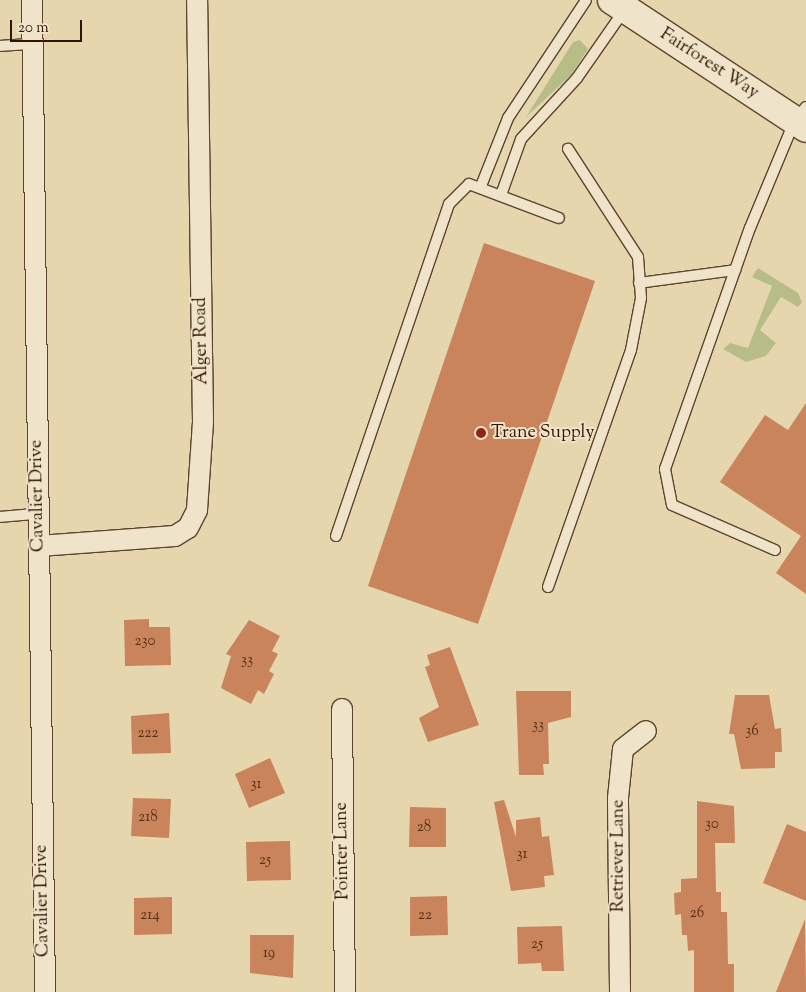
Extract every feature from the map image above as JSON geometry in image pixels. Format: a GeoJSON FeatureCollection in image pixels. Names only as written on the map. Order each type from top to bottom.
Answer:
{"type":"FeatureCollection","features":[{"type":"Feature","properties":{"kind":"main road","name":"Fairforest Way"},"geometry":{"type":"LineString","coordinates":[[618,4],[802,118]]}},
{"type":"Feature","properties":{"kind":"street","name":"Cavalier Drive"},"geometry":{"type":"LineString","coordinates":[[32,0],[45,992]]}},
{"type":"Feature","properties":{"kind":"street","name":"Alger Road"},"geometry":{"type":"LineString","coordinates":[[39,546],[175,536],[188,528],[197,510],[203,422],[197,0]]}},
{"type":"Feature","properties":{"kind":"street","name":"Pointer Lane"},"geometry":{"type":"LineString","coordinates":[[342,709],[345,992]]}},
{"type":"Feature","properties":{"kind":"street","name":"Retriever Lane"},"geometry":{"type":"LineString","coordinates":[[620,992],[619,788],[623,749],[646,731]]}},
{"type":"Feature","properties":{"kind":"lane"},"geometry":{"type":"LineString","coordinates":[[480,186],[508,118],[586,0]]}},
{"type":"Feature","properties":{"kind":"lane"},"geometry":{"type":"LineString","coordinates":[[501,195],[521,139],[577,78],[618,4]]}},
{"type":"Feature","properties":{"kind":"lane"},"geometry":{"type":"LineString","coordinates":[[0,46],[32,44]]}},
{"type":"Feature","properties":{"kind":"lane"},"geometry":{"type":"LineString","coordinates":[[775,550],[672,505],[665,469],[735,270],[802,118]]}},
{"type":"Feature","properties":{"kind":"lane"},"geometry":{"type":"LineString","coordinates":[[548,587],[631,350],[639,282],[638,257],[568,149]]}},
{"type":"Feature","properties":{"kind":"lane"},"geometry":{"type":"LineString","coordinates":[[336,536],[449,204],[469,184],[480,186],[559,218]]}},
{"type":"Feature","properties":{"kind":"lane"},"geometry":{"type":"LineString","coordinates":[[639,282],[735,270]]}},
{"type":"Feature","properties":{"kind":"lane"},"geometry":{"type":"LineString","coordinates":[[0,517],[38,514]]}},
{"type":"Feature","properties":{"kind":"green space"},"geometry":{"type":"Polygon","coordinates":[[[580,40],[588,49],[571,75],[526,117],[573,42],[580,40]]]}},
{"type":"Feature","properties":{"kind":"green space"},"geometry":{"type":"Polygon","coordinates":[[[758,268],[798,293],[802,302],[798,307],[781,297],[760,330],[776,343],[766,356],[746,362],[723,349],[730,343],[748,348],[772,286],[752,277],[758,268]]]}},
{"type":"Feature","properties":{"kind":"building","name":"Trane Supply"},"geometry":{"type":"Polygon","coordinates":[[[484,243],[595,281],[478,624],[368,586],[484,243]]]}},
{"type":"Feature","properties":{"kind":"building"},"geometry":{"type":"Polygon","coordinates":[[[806,403],[806,594],[776,573],[801,536],[720,482],[765,415],[788,430],[806,403]]]}},
{"type":"Feature","properties":{"kind":"building"},"geometry":{"type":"Polygon","coordinates":[[[149,619],[149,627],[170,627],[171,665],[125,666],[124,620],[149,619]]]}},
{"type":"Feature","properties":{"kind":"building"},"geometry":{"type":"Polygon","coordinates":[[[249,620],[280,636],[272,651],[278,654],[269,671],[274,674],[264,694],[258,690],[251,704],[221,688],[231,656],[226,654],[249,620]]]}},
{"type":"Feature","properties":{"kind":"building"},"geometry":{"type":"Polygon","coordinates":[[[450,647],[479,725],[428,742],[419,718],[439,707],[425,667],[430,665],[427,655],[450,647]]]}},
{"type":"Feature","properties":{"kind":"building"},"geometry":{"type":"Polygon","coordinates":[[[516,691],[571,691],[571,717],[548,723],[549,764],[543,764],[544,775],[519,775],[516,691]]]}},
{"type":"Feature","properties":{"kind":"building"},"geometry":{"type":"Polygon","coordinates":[[[735,695],[769,695],[775,729],[781,728],[782,752],[775,752],[775,768],[741,769],[734,734],[729,734],[735,695]]]}},
{"type":"Feature","properties":{"kind":"building"},"geometry":{"type":"Polygon","coordinates":[[[169,713],[171,753],[132,754],[131,716],[169,713]]]}},
{"type":"Feature","properties":{"kind":"building"},"geometry":{"type":"Polygon","coordinates":[[[270,758],[285,793],[249,808],[235,774],[270,758]]]}},
{"type":"Feature","properties":{"kind":"building"},"geometry":{"type":"Polygon","coordinates":[[[133,798],[171,799],[169,838],[131,836],[133,798]]]}},
{"type":"Feature","properties":{"kind":"building"},"geometry":{"type":"Polygon","coordinates":[[[504,800],[516,837],[516,820],[540,817],[542,837],[549,836],[554,875],[544,876],[545,887],[511,891],[494,802],[504,800]]]}},
{"type":"Feature","properties":{"kind":"building"},"geometry":{"type":"Polygon","coordinates":[[[697,801],[734,806],[735,843],[715,843],[716,892],[721,892],[721,912],[727,912],[728,964],[734,964],[734,992],[694,992],[694,950],[688,951],[687,935],[682,935],[681,914],[675,915],[674,893],[681,892],[681,879],[697,878],[697,801]]]}},
{"type":"Feature","properties":{"kind":"building"},"geometry":{"type":"Polygon","coordinates":[[[410,807],[446,808],[446,847],[409,847],[410,807]]]}},
{"type":"Feature","properties":{"kind":"building"},"geometry":{"type":"Polygon","coordinates":[[[787,824],[806,832],[806,901],[763,883],[787,824]]]}},
{"type":"Feature","properties":{"kind":"building"},"geometry":{"type":"Polygon","coordinates":[[[290,841],[291,880],[247,881],[246,842],[290,841]]]}},
{"type":"Feature","properties":{"kind":"building"},"geometry":{"type":"Polygon","coordinates":[[[447,896],[448,935],[410,936],[410,897],[447,896]]]}},
{"type":"Feature","properties":{"kind":"building"},"geometry":{"type":"Polygon","coordinates":[[[172,897],[172,934],[134,935],[134,898],[172,897]]]}},
{"type":"Feature","properties":{"kind":"building"},"geometry":{"type":"Polygon","coordinates":[[[805,919],[806,992],[776,992],[805,919]]]}},
{"type":"Feature","properties":{"kind":"building"},"geometry":{"type":"Polygon","coordinates":[[[562,926],[564,971],[542,971],[541,963],[518,964],[517,927],[562,926]]]}},
{"type":"Feature","properties":{"kind":"building"},"geometry":{"type":"Polygon","coordinates":[[[250,935],[294,935],[293,978],[250,973],[250,935]]]}},
{"type":"Feature","properties":{"kind":"place","name":"Trane Supply"},"geometry":{"type":"Point","coordinates":[481,433]}}]}
